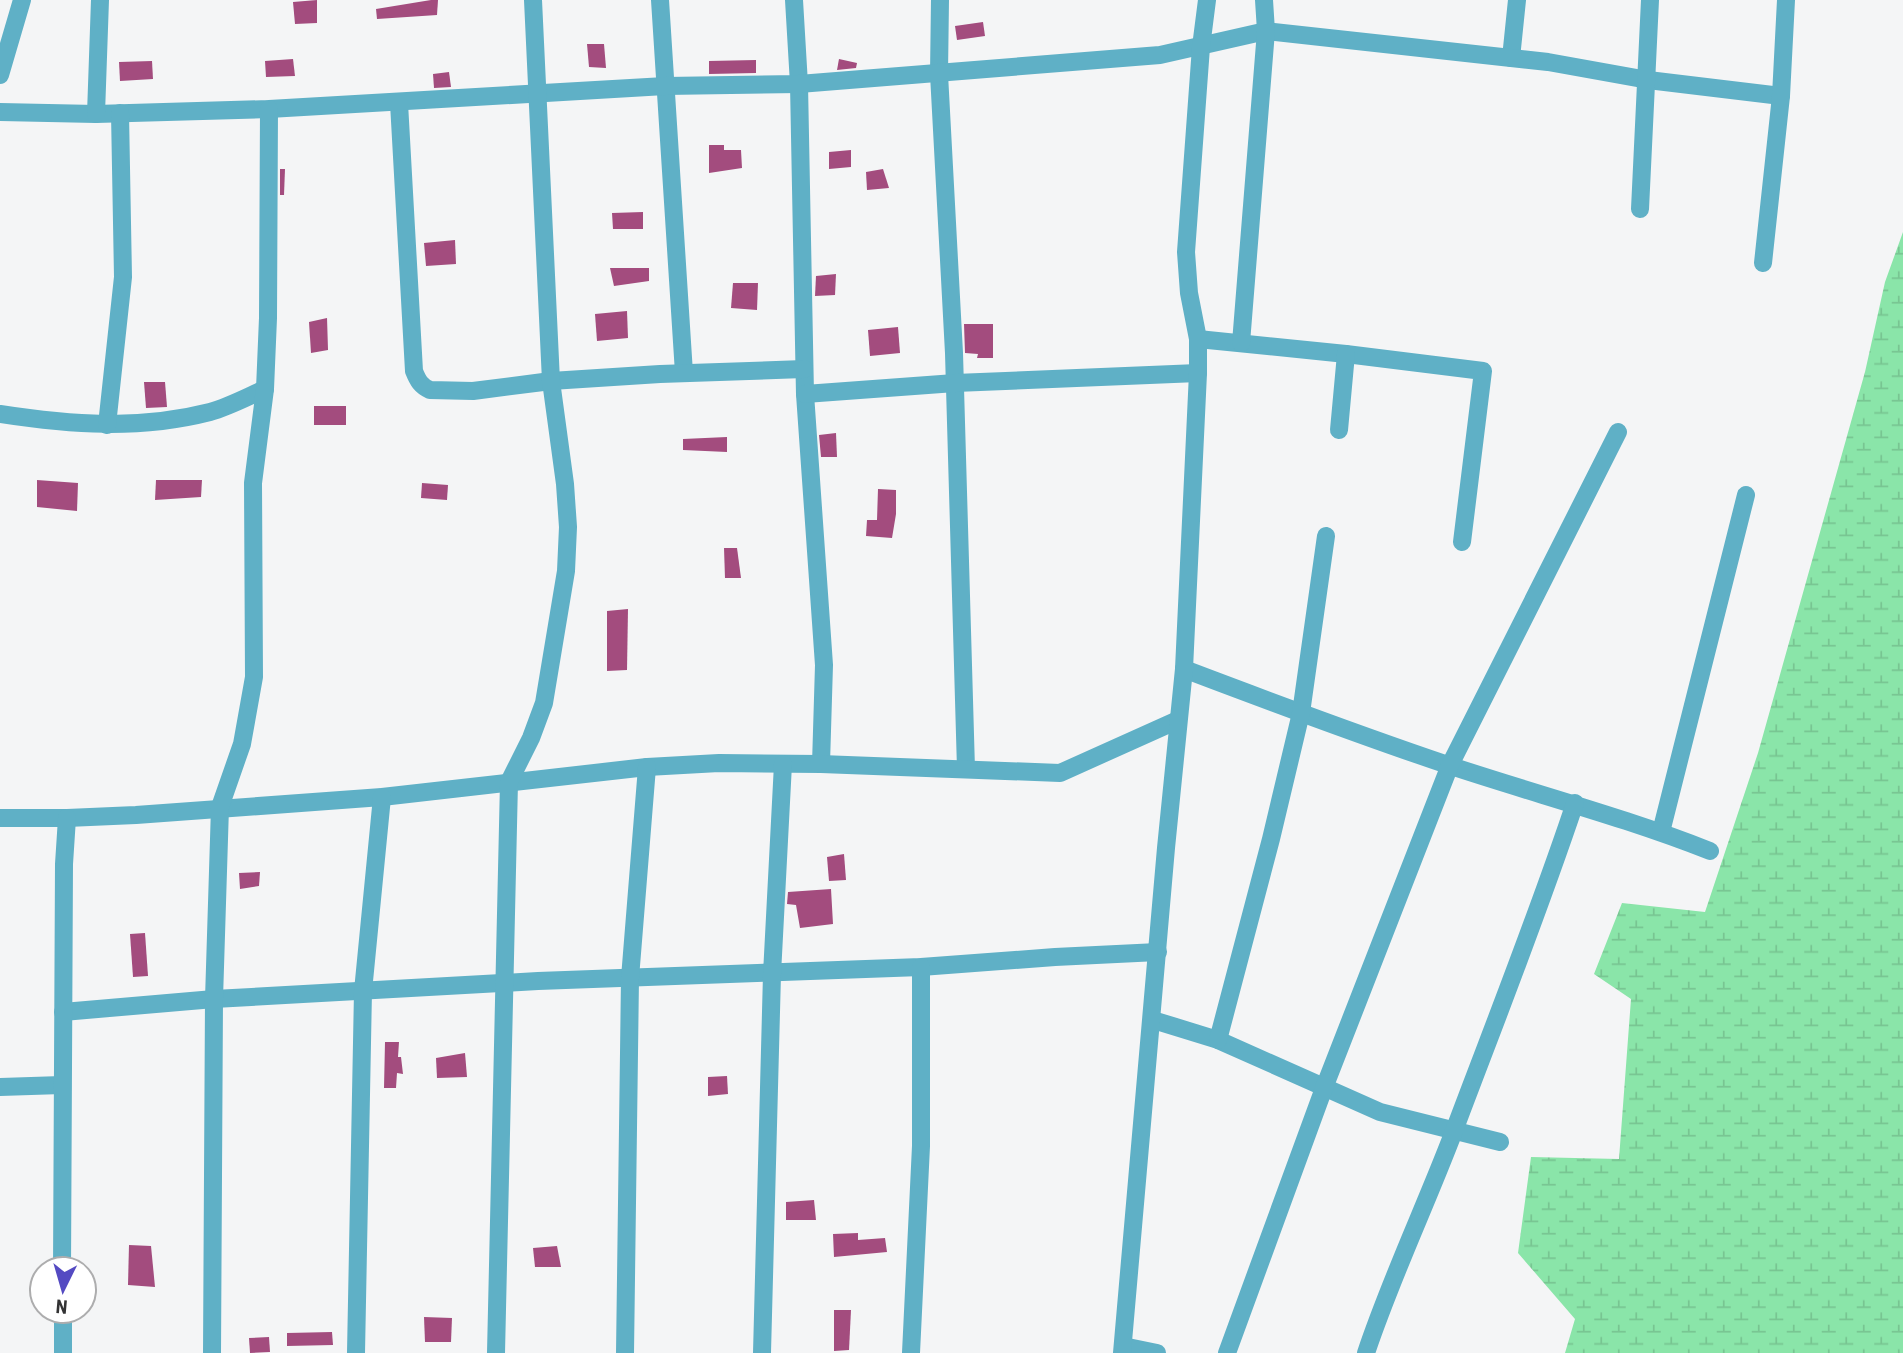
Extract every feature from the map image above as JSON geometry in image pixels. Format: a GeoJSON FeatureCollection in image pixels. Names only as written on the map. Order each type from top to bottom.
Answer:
{"type":"FeatureCollection","features":[{"type":"Feature","properties":{"kind":"street"},"geometry":{"type":"LineString","coordinates":[[0,75],[22,0]]}},
{"type":"Feature","properties":{"kind":"street"},"geometry":{"type":"LineString","coordinates":[[96,114],[100,0]]}},
{"type":"Feature","properties":{"kind":"street"},"geometry":{"type":"LineString","coordinates":[[496,1353],[509,782],[531,738],[544,703],[566,571],[568,527],[551,382],[533,0]]}},
{"type":"Feature","properties":{"kind":"street"},"geometry":{"type":"LineString","coordinates":[[660,0],[684,373]]}},
{"type":"Feature","properties":{"kind":"street"},"geometry":{"type":"LineString","coordinates":[[794,0],[799,84],[805,394],[824,665],[821,764]]}},
{"type":"Feature","properties":{"kind":"street"},"geometry":{"type":"LineString","coordinates":[[940,0],[939,74],[955,383],[966,769]]}},
{"type":"Feature","properties":{"kind":"street"},"geometry":{"type":"LineString","coordinates":[[1157,1353],[1123,1349],[1184,669],[1198,373],[1198,339],[1189,293],[1186,252],[1206,0]]}},
{"type":"Feature","properties":{"kind":"street"},"geometry":{"type":"LineString","coordinates":[[1241,343],[1266,31],[1264,0]]}},
{"type":"Feature","properties":{"kind":"street"},"geometry":{"type":"LineString","coordinates":[[1511,58],[1517,0]]}},
{"type":"Feature","properties":{"kind":"street"},"geometry":{"type":"LineString","coordinates":[[1640,209],[1650,0]]}},
{"type":"Feature","properties":{"kind":"street"},"geometry":{"type":"LineString","coordinates":[[1762,263],[1781,96],[1786,0]]}},
{"type":"Feature","properties":{"kind":"street"},"geometry":{"type":"LineString","coordinates":[[0,112],[96,114],[269,109],[665,86],[799,84],[1160,55],[1266,31],[1511,58],[1648,80],[1781,96]]}},
{"type":"Feature","properties":{"kind":"street"},"geometry":{"type":"LineString","coordinates":[[399,103],[414,371],[418,381],[430,390],[473,391],[551,382],[684,373],[804,369]]}},
{"type":"Feature","properties":{"kind":"street"},"geometry":{"type":"LineString","coordinates":[[212,1353],[214,999],[220,807],[242,744],[254,677],[253,483],[265,389],[269,109]]}},
{"type":"Feature","properties":{"kind":"street"},"geometry":{"type":"LineString","coordinates":[[107,425],[122,277],[120,113]]}},
{"type":"Feature","properties":{"kind":"street"},"geometry":{"type":"LineString","coordinates":[[1198,339],[1483,371],[1462,542]]}},
{"type":"Feature","properties":{"kind":"street"},"geometry":{"type":"LineString","coordinates":[[1339,430],[1346,354]]}},
{"type":"Feature","properties":{"kind":"street"},"geometry":{"type":"LineString","coordinates":[[805,394],[955,383],[1198,373]]}},
{"type":"Feature","properties":{"kind":"street"},"geometry":{"type":"LineString","coordinates":[[0,414],[34,420],[107,425],[163,422],[212,411],[265,389]]}},
{"type":"Feature","properties":{"kind":"street"},"geometry":{"type":"LineString","coordinates":[[1227,1353],[1324,1088],[1450,765],[1618,432]]}},
{"type":"Feature","properties":{"kind":"street"},"geometry":{"type":"LineString","coordinates":[[1661,832],[1746,495]]}},
{"type":"Feature","properties":{"kind":"street"},"geometry":{"type":"LineString","coordinates":[[1218,1041],[1301,713],[1326,536]]}},
{"type":"Feature","properties":{"kind":"street"},"geometry":{"type":"LineString","coordinates":[[1184,669],[1450,765],[1575,803],[1710,851]]}},
{"type":"Feature","properties":{"kind":"street"},"geometry":{"type":"LineString","coordinates":[[0,817],[136,815],[382,797],[647,767],[821,764],[1065,773],[1178,720]]}},
{"type":"Feature","properties":{"kind":"street"},"geometry":{"type":"LineString","coordinates":[[762,1353],[772,974],[783,764]]}},
{"type":"Feature","properties":{"kind":"street"},"geometry":{"type":"LineString","coordinates":[[625,1353],[630,978],[647,767]]}},
{"type":"Feature","properties":{"kind":"street"},"geometry":{"type":"LineString","coordinates":[[356,1353],[363,991],[382,797]]}},
{"type":"Feature","properties":{"kind":"street"},"geometry":{"type":"LineString","coordinates":[[1366,1353],[1544,897],[1575,803]]}},
{"type":"Feature","properties":{"kind":"street"},"geometry":{"type":"LineString","coordinates":[[62,1255],[64,864],[67,818]]}},
{"type":"Feature","properties":{"kind":"street"},"geometry":{"type":"LineString","coordinates":[[63,1012],[214,999],[504,983],[921,967],[1158,952]]}},
{"type":"Feature","properties":{"kind":"street"},"geometry":{"type":"LineString","coordinates":[[911,1353],[921,1146],[921,967]]}},
{"type":"Feature","properties":{"kind":"street"},"geometry":{"type":"LineString","coordinates":[[1153,1020],[1218,1041],[1380,1112],[1500,1142]]}},
{"type":"Feature","properties":{"kind":"street"},"geometry":{"type":"LineString","coordinates":[[0,1087],[62,1084]]}},
{"type":"Feature","properties":{"kind":"street"},"geometry":{"type":"LineString","coordinates":[[62,1325],[63,1353]]}},
{"type":"Feature","properties":{"kind":"green space"},"geometry":{"type":"Polygon","coordinates":[[[1903,232],[1903,1353],[1565,1353],[1575,1319],[1518,1253],[1531,1157],[1619,1159],[1631,999],[1594,974],[1622,903],[1705,912],[1758,753],[1865,372],[1885,282],[1903,232]]]}},
{"type":"Feature","properties":{"kind":"building"},"geometry":{"type":"Polygon","coordinates":[[[317,0],[317,23],[295,24],[293,2],[317,0]]]}},
{"type":"Feature","properties":{"kind":"building"},"geometry":{"type":"Polygon","coordinates":[[[438,0],[437,15],[377,19],[376,9],[438,0]]]}},
{"type":"Feature","properties":{"kind":"building"},"geometry":{"type":"Polygon","coordinates":[[[983,22],[985,36],[957,40],[955,26],[983,22]]]}},
{"type":"Feature","properties":{"kind":"building"},"geometry":{"type":"Polygon","coordinates":[[[587,44],[604,44],[606,68],[589,67],[587,44]]]}},
{"type":"Feature","properties":{"kind":"building"},"geometry":{"type":"Polygon","coordinates":[[[293,59],[295,76],[266,77],[265,61],[293,59]]]}},
{"type":"Feature","properties":{"kind":"building"},"geometry":{"type":"Polygon","coordinates":[[[839,59],[857,63],[856,68],[837,70],[839,59]]]}},
{"type":"Feature","properties":{"kind":"building"},"geometry":{"type":"Polygon","coordinates":[[[756,60],[756,73],[709,74],[709,61],[756,60]]]}},
{"type":"Feature","properties":{"kind":"building"},"geometry":{"type":"Polygon","coordinates":[[[152,61],[153,79],[120,81],[119,62],[152,61]]]}},
{"type":"Feature","properties":{"kind":"building"},"geometry":{"type":"Polygon","coordinates":[[[449,72],[451,87],[434,88],[433,74],[449,72]]]}},
{"type":"Feature","properties":{"kind":"building"},"geometry":{"type":"Polygon","coordinates":[[[709,145],[724,145],[724,150],[741,150],[742,168],[709,173],[709,145]]]}},
{"type":"Feature","properties":{"kind":"building"},"geometry":{"type":"Polygon","coordinates":[[[851,150],[851,167],[829,169],[829,152],[851,150]]]}},
{"type":"Feature","properties":{"kind":"building"},"geometry":{"type":"Polygon","coordinates":[[[280,169],[285,169],[284,195],[280,195],[280,169]]]}},
{"type":"Feature","properties":{"kind":"building"},"geometry":{"type":"Polygon","coordinates":[[[883,169],[889,188],[867,190],[866,172],[883,169]]]}},
{"type":"Feature","properties":{"kind":"building"},"geometry":{"type":"Polygon","coordinates":[[[643,212],[643,229],[613,229],[612,213],[643,212]]]}},
{"type":"Feature","properties":{"kind":"building"},"geometry":{"type":"Polygon","coordinates":[[[455,240],[456,264],[426,266],[424,243],[455,240]]]}},
{"type":"Feature","properties":{"kind":"building"},"geometry":{"type":"Polygon","coordinates":[[[610,268],[649,268],[649,281],[614,286],[610,268]]]}},
{"type":"Feature","properties":{"kind":"building"},"geometry":{"type":"Polygon","coordinates":[[[836,274],[835,295],[815,296],[816,276],[836,274]]]}},
{"type":"Feature","properties":{"kind":"building"},"geometry":{"type":"Polygon","coordinates":[[[733,283],[758,283],[757,310],[731,308],[733,283]]]}},
{"type":"Feature","properties":{"kind":"building"},"geometry":{"type":"Polygon","coordinates":[[[627,311],[628,338],[597,341],[595,314],[627,311]]]}},
{"type":"Feature","properties":{"kind":"building"},"geometry":{"type":"Polygon","coordinates":[[[327,318],[328,350],[311,353],[309,322],[327,318]]]}},
{"type":"Feature","properties":{"kind":"building"},"geometry":{"type":"Polygon","coordinates":[[[964,324],[993,324],[993,358],[977,358],[978,354],[965,353],[964,324]]]}},
{"type":"Feature","properties":{"kind":"building"},"geometry":{"type":"Polygon","coordinates":[[[898,327],[900,353],[870,356],[868,330],[898,327]]]}},
{"type":"Feature","properties":{"kind":"building"},"geometry":{"type":"Polygon","coordinates":[[[144,382],[165,382],[167,407],[146,408],[144,382]]]}},
{"type":"Feature","properties":{"kind":"building"},"geometry":{"type":"Polygon","coordinates":[[[314,406],[346,406],[346,425],[314,425],[314,406]]]}},
{"type":"Feature","properties":{"kind":"building"},"geometry":{"type":"Polygon","coordinates":[[[836,433],[837,457],[821,457],[819,435],[836,433]]]}},
{"type":"Feature","properties":{"kind":"building"},"geometry":{"type":"Polygon","coordinates":[[[727,437],[727,452],[683,450],[683,439],[727,437]]]}},
{"type":"Feature","properties":{"kind":"building"},"geometry":{"type":"Polygon","coordinates":[[[37,480],[78,483],[77,511],[37,507],[37,480]]]}},
{"type":"Feature","properties":{"kind":"building"},"geometry":{"type":"Polygon","coordinates":[[[156,480],[202,480],[201,497],[155,500],[156,480]]]}},
{"type":"Feature","properties":{"kind":"building"},"geometry":{"type":"Polygon","coordinates":[[[422,483],[448,485],[447,500],[421,498],[422,483]]]}},
{"type":"Feature","properties":{"kind":"building"},"geometry":{"type":"Polygon","coordinates":[[[878,489],[896,490],[892,538],[866,536],[867,520],[877,520],[878,489]]]}},
{"type":"Feature","properties":{"kind":"building"},"geometry":{"type":"Polygon","coordinates":[[[724,548],[737,548],[741,578],[725,578],[724,548]]]}},
{"type":"Feature","properties":{"kind":"building"},"geometry":{"type":"Polygon","coordinates":[[[628,609],[627,670],[607,671],[607,611],[628,609]]]}},
{"type":"Feature","properties":{"kind":"building"},"geometry":{"type":"Polygon","coordinates":[[[844,854],[846,880],[829,881],[827,857],[844,854]]]}},
{"type":"Feature","properties":{"kind":"building"},"geometry":{"type":"Polygon","coordinates":[[[260,872],[259,886],[240,889],[239,873],[260,872]]]}},
{"type":"Feature","properties":{"kind":"building"},"geometry":{"type":"Polygon","coordinates":[[[831,889],[833,924],[800,928],[796,905],[787,904],[788,892],[831,889]]]}},
{"type":"Feature","properties":{"kind":"building"},"geometry":{"type":"Polygon","coordinates":[[[145,933],[148,976],[133,977],[130,934],[145,933]]]}},
{"type":"Feature","properties":{"kind":"building"},"geometry":{"type":"Polygon","coordinates":[[[385,1042],[399,1042],[398,1057],[401,1057],[403,1074],[397,1073],[396,1088],[384,1088],[385,1042]]]}},
{"type":"Feature","properties":{"kind":"building"},"geometry":{"type":"Polygon","coordinates":[[[465,1053],[467,1077],[437,1078],[436,1058],[465,1053]]]}},
{"type":"Feature","properties":{"kind":"building"},"geometry":{"type":"Polygon","coordinates":[[[727,1076],[728,1094],[708,1096],[708,1077],[727,1076]]]}},
{"type":"Feature","properties":{"kind":"building"},"geometry":{"type":"Polygon","coordinates":[[[814,1200],[816,1220],[786,1220],[786,1202],[814,1200]]]}},
{"type":"Feature","properties":{"kind":"building"},"geometry":{"type":"Polygon","coordinates":[[[858,1233],[858,1240],[885,1238],[887,1252],[834,1257],[833,1234],[858,1233]]]}},
{"type":"Feature","properties":{"kind":"building"},"geometry":{"type":"Polygon","coordinates":[[[129,1245],[151,1246],[155,1287],[128,1285],[129,1245]]]}},
{"type":"Feature","properties":{"kind":"building"},"geometry":{"type":"Polygon","coordinates":[[[557,1246],[561,1267],[535,1267],[533,1248],[557,1246]]]}},
{"type":"Feature","properties":{"kind":"building"},"geometry":{"type":"Polygon","coordinates":[[[834,1310],[851,1310],[849,1350],[834,1351],[834,1310]]]}},
{"type":"Feature","properties":{"kind":"building"},"geometry":{"type":"Polygon","coordinates":[[[424,1317],[452,1318],[451,1342],[425,1342],[424,1317]]]}},
{"type":"Feature","properties":{"kind":"building"},"geometry":{"type":"Polygon","coordinates":[[[332,1332],[333,1345],[287,1346],[287,1333],[332,1332]]]}},
{"type":"Feature","properties":{"kind":"building"},"geometry":{"type":"Polygon","coordinates":[[[269,1337],[270,1352],[250,1353],[249,1338],[269,1337]]]}}]}
